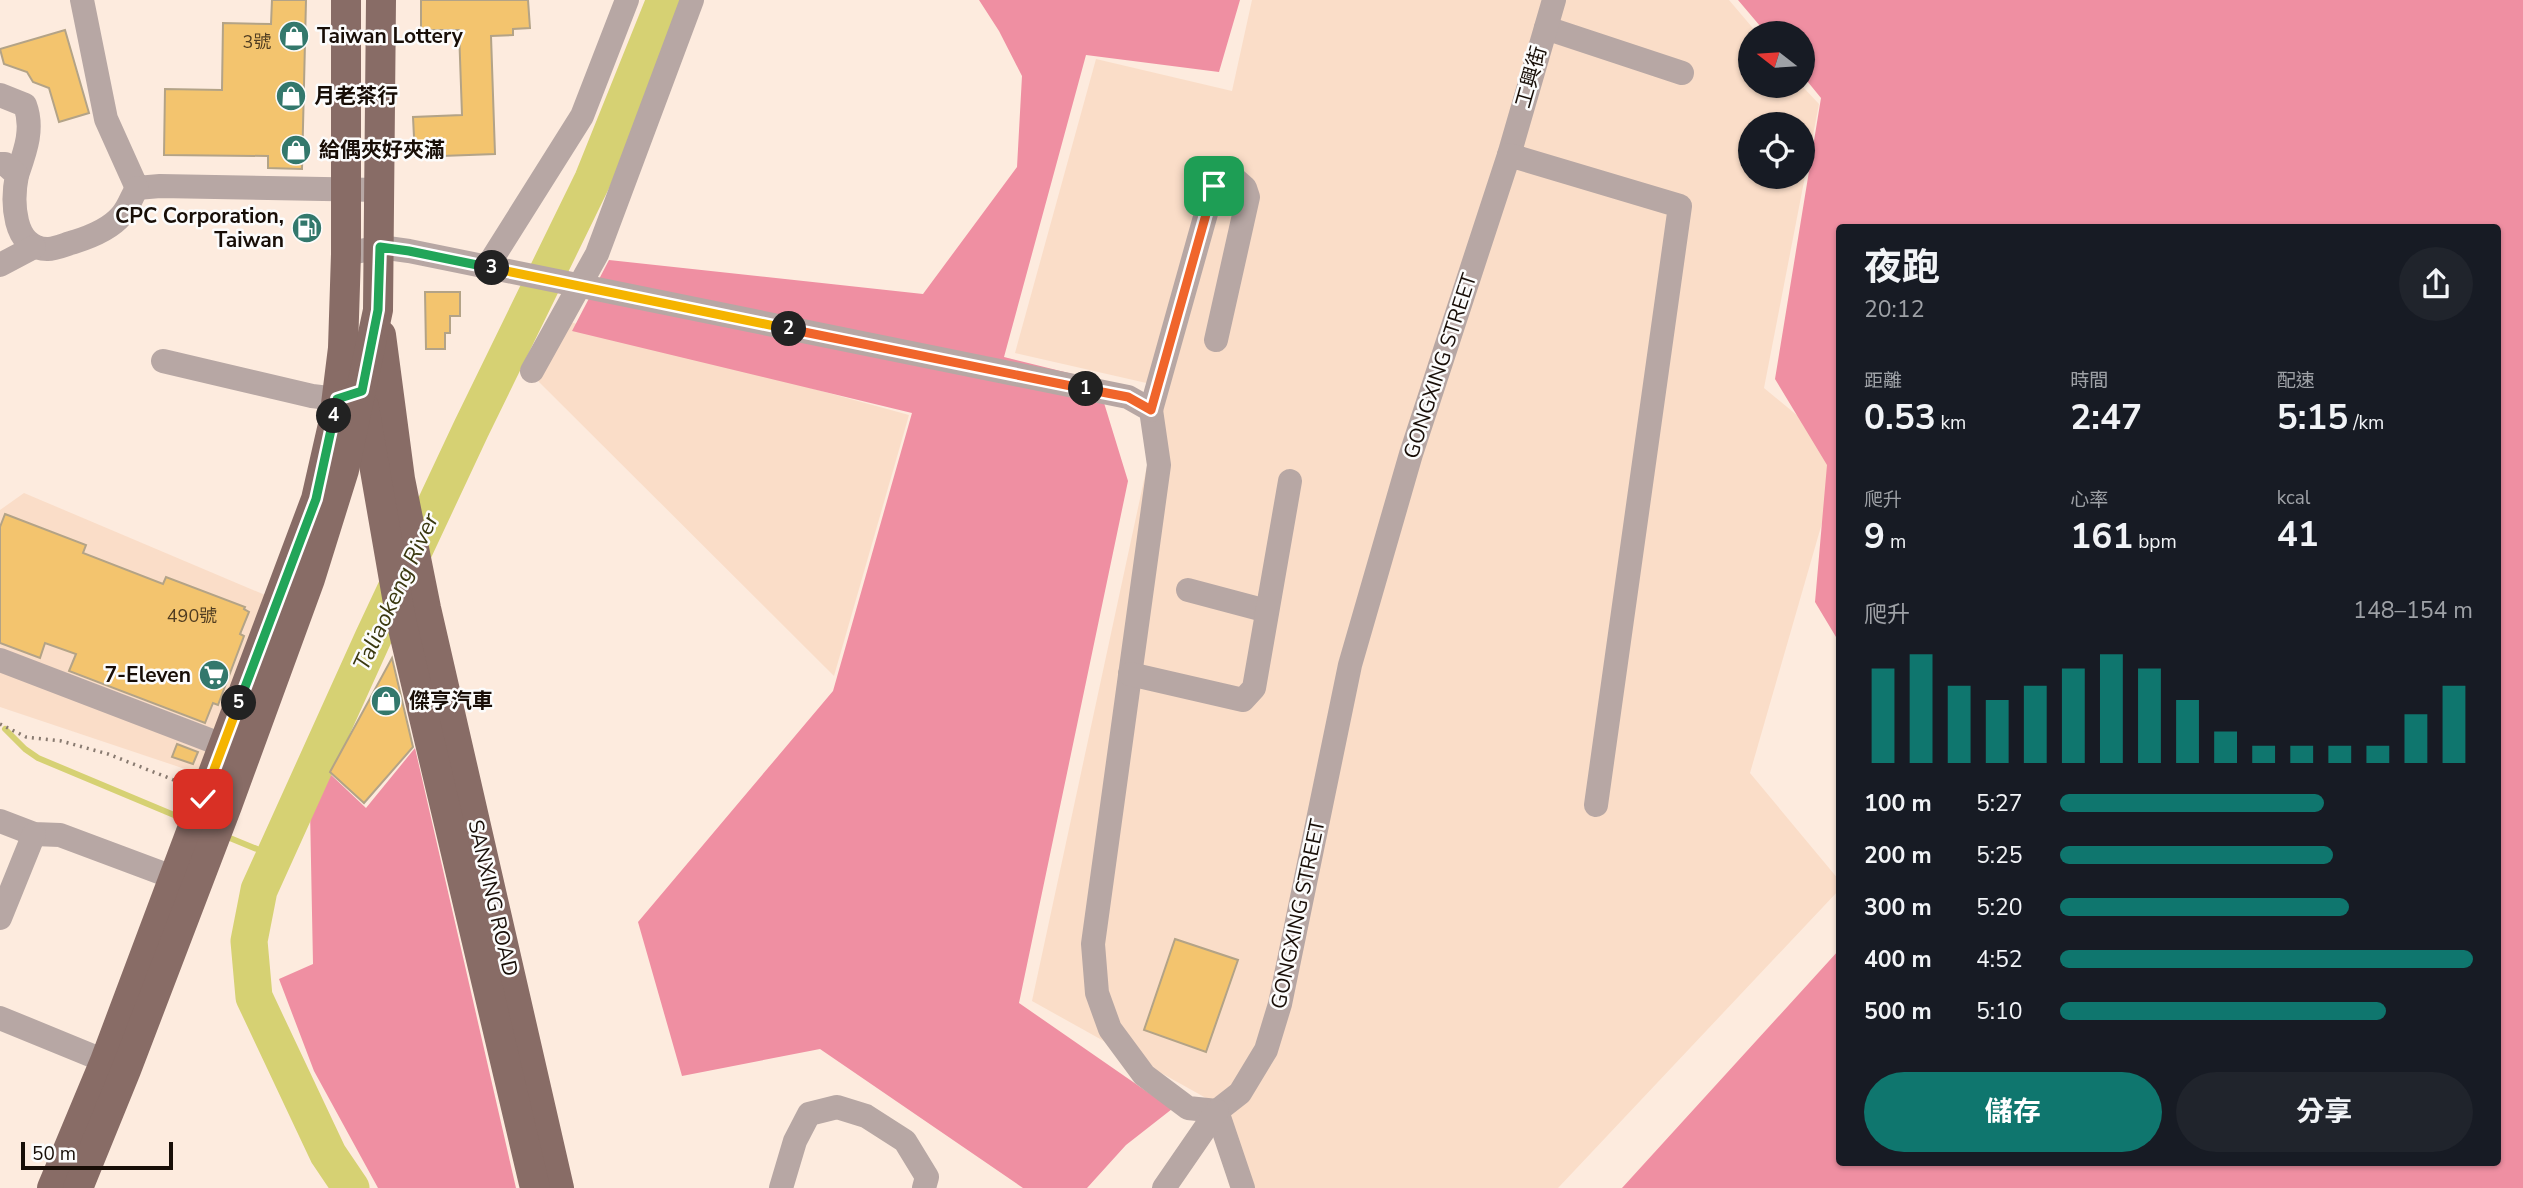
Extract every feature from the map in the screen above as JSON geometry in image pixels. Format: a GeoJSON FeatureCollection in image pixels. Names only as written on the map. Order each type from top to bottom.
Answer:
{"type":"FeatureCollection","features":[{"type":"Feature","properties":{"kind":"main road"},"geometry":{"type":"LineString","coordinates":[[346,0],[346,254],[343,348],[362,391],[389,489],[413,614]]}},
{"type":"Feature","properties":{"kind":"main road"},"geometry":{"type":"LineString","coordinates":[[78,1188],[116,1065],[196,853],[212,799],[310,579],[335,503],[378,310],[381,0]]}},
{"type":"Feature","properties":{"kind":"main road"},"geometry":{"type":"LineString","coordinates":[[234,749],[316,499],[362,391]]}},
{"type":"Feature","properties":{"kind":"main road"},"geometry":{"type":"LineString","coordinates":[[335,503],[351,484],[389,489]]}},
{"type":"Feature","properties":{"kind":"main road","name":"SANXING ROAD"},"geometry":{"type":"LineString","coordinates":[[413,614],[535,1188]]}},
{"type":"Feature","properties":{"kind":"main road","name":"SANXING ROAD"},"geometry":{"type":"LineString","coordinates":[[413,614],[559,1188]]}},
{"type":"Feature","properties":{"kind":"main road"},"geometry":{"type":"LineString","coordinates":[[52,1188],[116,1065]]}},
{"type":"Feature","properties":{"kind":"street"},"geometry":{"type":"LineString","coordinates":[[82,0],[106,118],[137,188]]}},
{"type":"Feature","properties":{"kind":"street"},"geometry":{"type":"LineString","coordinates":[[487,267],[582,116],[627,0]]}},
{"type":"Feature","properties":{"kind":"street"},"geometry":{"type":"LineString","coordinates":[[532,371],[597,254],[692,0]]}},
{"type":"Feature","properties":{"kind":"street","name":"工興街"},"geometry":{"type":"LineString","coordinates":[[1509,155],[1554,0]]}},
{"type":"Feature","properties":{"kind":"street"},"geometry":{"type":"LineString","coordinates":[[1546,28],[1682,73]]}},
{"type":"Feature","properties":{"kind":"street"},"geometry":{"type":"LineString","coordinates":[[0,94],[25,104],[30,117],[27,146],[8,170],[18,224],[24,238],[34,247]]}},
{"type":"Feature","properties":{"kind":"street"},"geometry":{"type":"LineString","coordinates":[[1509,155],[1680,206],[1595,805]]}},
{"type":"Feature","properties":{"kind":"street","name":"GONGXING STREET"},"geometry":{"type":"LineString","coordinates":[[1164,1188],[1217,1111],[1240,1093],[1266,1050],[1280,1004],[1350,665],[1411,454],[1509,155]]}},
{"type":"Feature","properties":{"kind":"street"},"geometry":{"type":"LineString","coordinates":[[1216,340],[1248,197],[1245,188],[1236,180],[1225,180],[1214,186],[1151,410],[1159,465],[1093,944],[1097,993],[1110,1029],[1144,1075],[1188,1108],[1217,1111],[1243,1188]]}},
{"type":"Feature","properties":{"kind":"street"},"geometry":{"type":"LineString","coordinates":[[137,188],[160,186],[379,190]]}},
{"type":"Feature","properties":{"kind":"street"},"geometry":{"type":"LineString","coordinates":[[0,264],[34,247],[50,249],[93,236],[121,217],[137,188]]}},
{"type":"Feature","properties":{"kind":"street"},"geometry":{"type":"LineString","coordinates":[[346,254],[380,247],[409,251],[1128,397],[1151,410]]}},
{"type":"Feature","properties":{"kind":"street"},"geometry":{"type":"LineString","coordinates":[[163,361],[312,396],[362,391]]}},
{"type":"Feature","properties":{"kind":"street"},"geometry":{"type":"LineString","coordinates":[[1130,674],[1242,700],[1254,688],[1290,481]]}},
{"type":"Feature","properties":{"kind":"street"},"geometry":{"type":"LineString","coordinates":[[1188,590],[1267,611]]}},
{"type":"Feature","properties":{"kind":"street"},"geometry":{"type":"LineString","coordinates":[[0,660],[234,749]]}},
{"type":"Feature","properties":{"kind":"street"},"geometry":{"type":"LineString","coordinates":[[0,821],[34,834],[61,835],[185,881]]}},
{"type":"Feature","properties":{"kind":"street"},"geometry":{"type":"LineString","coordinates":[[0,918],[34,834]]}},
{"type":"Feature","properties":{"kind":"street"},"geometry":{"type":"LineString","coordinates":[[0,1018],[116,1065]]}},
{"type":"Feature","properties":{"kind":"street"},"geometry":{"type":"LineString","coordinates":[[781,1188],[795,1141],[809,1114],[837,1107],[866,1116],[905,1141],[927,1177],[924,1188]]}},
{"type":"Feature","properties":{"kind":"path"},"geometry":{"type":"LineString","coordinates":[[0,724],[26,737],[61,741],[108,754],[212,799]]}},
{"type":"Feature","properties":{"kind":"shaded area"},"geometry":{"type":"Polygon","coordinates":[[[979,0],[1240,0],[1219,72],[1086,55],[1004,357],[1097,380],[1128,481],[1019,1003],[1172,1109],[1126,1145],[1087,1188],[1023,1188],[820,1049],[682,1076],[638,922],[833,691],[912,413],[572,331],[609,260],[923,294],[1017,167],[1022,76],[999,31],[979,0]]]}},
{"type":"Feature","properties":{"kind":"shaded area"},"geometry":{"type":"Polygon","coordinates":[[[1252,0],[1729,0],[1747,21],[1738,21],[1738,98],[1813,98],[1819,104],[1815,125],[1815,112],[1738,112],[1738,189],[1803,189],[1764,388],[1836,448],[1836,474],[1750,773],[1836,876],[1836,893],[1558,1188],[1230,1188],[1206,1098],[1032,1001],[1164,387],[1015,353],[1096,59],[1232,91],[1252,0]]]}},
{"type":"Feature","properties":{"kind":"shaded area"},"geometry":{"type":"Polygon","coordinates":[[[1738,0],[2523,0],[2523,1188],[1622,1188],[1836,953],[1836,1166],[2501,1166],[2501,224],[1836,224],[1836,637],[1815,602],[1827,465],[1775,379],[1806,189],[1815,189],[1815,135],[1821,98],[1815,91],[1815,21],[1756,21],[1738,0]]]}},
{"type":"Feature","properties":{"kind":"shaded area"},"geometry":{"type":"Polygon","coordinates":[[[570,322],[909,415],[834,676],[537,380],[570,322]]]}},
{"type":"Feature","properties":{"kind":"shaded area"},"geometry":{"type":"Polygon","coordinates":[[[24,493],[265,595],[200,774],[0,707],[0,510],[24,493]]]}},
{"type":"Feature","properties":{"kind":"shaded area"},"geometry":{"type":"Polygon","coordinates":[[[415,748],[516,1188],[378,1188],[314,1071],[279,979],[313,964],[310,810],[328,772],[366,808],[415,748]]]}},
{"type":"Feature","properties":{"kind":"building"},"geometry":{"type":"Polygon","coordinates":[[[272,0],[306,0],[302,169],[268,168],[268,156],[164,155],[165,89],[222,90],[223,23],[271,24],[272,0]]]}},
{"type":"Feature","properties":{"kind":"building"},"geometry":{"type":"Polygon","coordinates":[[[421,0],[528,0],[530,28],[513,29],[513,35],[491,36],[495,154],[415,157],[413,117],[462,115],[459,30],[421,30],[421,0]]]}},
{"type":"Feature","properties":{"kind":"building"},"geometry":{"type":"Polygon","coordinates":[[[65,30],[89,113],[59,122],[49,88],[33,82],[27,72],[4,64],[0,49],[65,30]]]}},
{"type":"Feature","properties":{"kind":"building"},"geometry":{"type":"Polygon","coordinates":[[[425,292],[460,292],[460,316],[450,316],[450,333],[445,333],[445,349],[426,349],[425,292]]]}},
{"type":"Feature","properties":{"kind":"building"},"geometry":{"type":"Polygon","coordinates":[[[5,514],[86,545],[83,553],[163,584],[166,577],[245,607],[249,612],[240,634],[244,636],[218,705],[213,703],[205,723],[69,671],[76,654],[45,643],[40,658],[0,643],[0,527],[5,514]]]}},
{"type":"Feature","properties":{"kind":"building","name":"傑亨汽車"},"geometry":{"type":"Polygon","coordinates":[[[392,658],[413,747],[364,803],[330,772],[392,658]]]}},
{"type":"Feature","properties":{"kind":"building"},"geometry":{"type":"Polygon","coordinates":[[[177,744],[198,752],[193,764],[172,757],[177,744]]]}},
{"type":"Feature","properties":{"kind":"building"},"geometry":{"type":"Polygon","coordinates":[[[1175,939],[1238,960],[1206,1052],[1144,1030],[1175,939]]]}},
{"type":"Feature","properties":{"kind":"waterway","name":"Taliaokeng River"},"geometry":{"type":"LineString","coordinates":[[351,1188],[328,1154],[254,997],[249,941],[259,890],[471,429],[593,179],[665,0]]}},
{"type":"Feature","properties":{"kind":"waterway"},"geometry":{"type":"LineString","coordinates":[[5,729],[38,758],[186,820]]}},
{"type":"Feature","properties":{"kind":"waterway"},"geometry":{"type":"LineString","coordinates":[[225,836],[274,856]]}},
{"type":"Feature","properties":{"kind":"place","name":"Taiwan Lottery"},"geometry":{"type":"Point","coordinates":[294,36]}},
{"type":"Feature","properties":{"kind":"place","name":"月老茶行"},"geometry":{"type":"Point","coordinates":[291,96]}},
{"type":"Feature","properties":{"kind":"place","name":"給偶夾好夾滿"},"geometry":{"type":"Point","coordinates":[296,150]}},
{"type":"Feature","properties":{"kind":"place","name":"CPC Corporation, Taiwan"},"geometry":{"type":"Point","coordinates":[307,228]}},
{"type":"Feature","properties":{"kind":"place","name":"7-Eleven"},"geometry":{"type":"Point","coordinates":[214,675]}},
{"type":"Feature","properties":{"kind":"place","name":"傑亨汽車"},"geometry":{"type":"Point","coordinates":[386,701]}},
{"type":"Feature","properties":{"kind":"route"},"geometry":{"type":"LineString","coordinates":[[203,799],[316,499],[337,399],[362,391],[378,310],[380,247],[1128,397],[1151,410],[1214,186]]}}]}
